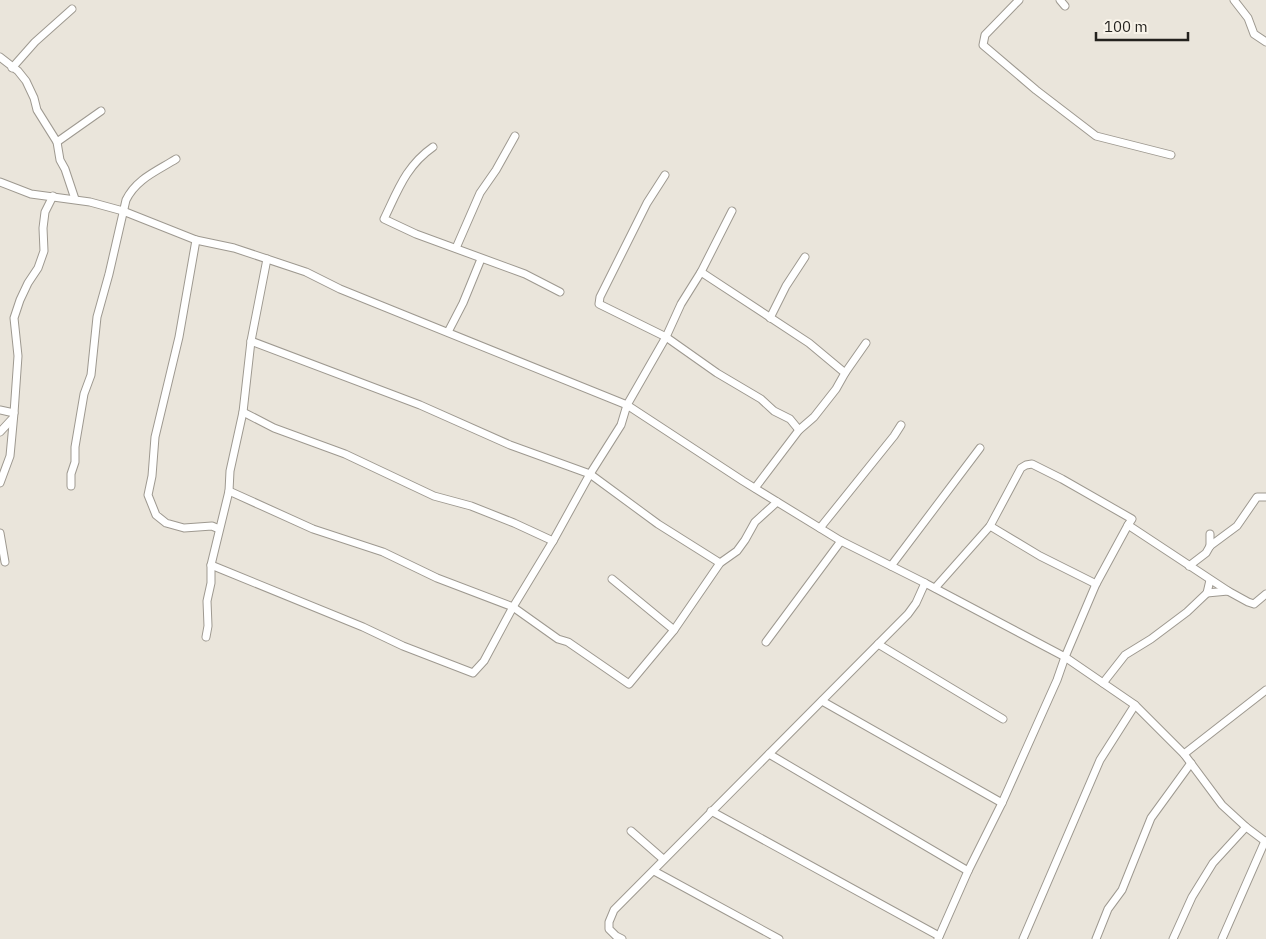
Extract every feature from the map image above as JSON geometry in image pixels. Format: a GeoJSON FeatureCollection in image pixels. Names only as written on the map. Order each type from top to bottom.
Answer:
{"type":"FeatureCollection","features":[{"type":"Feature","properties":{"kind":"street"},"geometry":{"type":"LineString","coordinates":[[1019,0],[985,36],[982,45],[1096,136],[1171,155]]}},
{"type":"Feature","properties":{"kind":"street"},"geometry":{"type":"LineString","coordinates":[[1234,0],[1248,18],[1256,36],[1266,42]]}},
{"type":"Feature","properties":{"kind":"street"},"geometry":{"type":"LineString","coordinates":[[12,68],[35,42],[72,9]]}},
{"type":"Feature","properties":{"kind":"street"},"geometry":{"type":"LineString","coordinates":[[0,57],[18,71],[26,81],[37,110],[57,142],[60,160],[75,199]]}},
{"type":"Feature","properties":{"kind":"street"},"geometry":{"type":"LineString","coordinates":[[57,142],[101,111]]}},
{"type":"Feature","properties":{"kind":"street"},"geometry":{"type":"LineString","coordinates":[[456,248],[480,193],[496,170],[515,136]]}},
{"type":"Feature","properties":{"kind":"street"},"geometry":{"type":"LineString","coordinates":[[433,147],[418,157],[402,181],[384,219],[416,234],[525,274],[560,292]]}},
{"type":"Feature","properties":{"kind":"street"},"geometry":{"type":"LineString","coordinates":[[70,486],[70,474],[75,462],[75,447],[84,394],[91,375],[97,317],[123,211],[130,192],[136,184],[176,160]]}},
{"type":"Feature","properties":{"kind":"street"},"geometry":{"type":"LineString","coordinates":[[665,175],[648,203],[600,297],[599,304],[666,336],[717,373],[761,400],[774,411],[790,419],[799,430]]}},
{"type":"Feature","properties":{"kind":"street"},"geometry":{"type":"LineString","coordinates":[[0,182],[31,194],[75,199],[123,211],[196,240],[234,248],[306,272],[340,289],[627,405],[841,541],[1065,657],[1135,705],[1184,754],[1222,805],[1265,842],[1222,939]]}},
{"type":"Feature","properties":{"kind":"street"},"geometry":{"type":"LineString","coordinates":[[0,483],[10,456],[14,415],[18,356],[14,318],[20,300],[38,268],[44,251],[43,228],[45,212],[53,196]]}},
{"type":"Feature","properties":{"kind":"street"},"geometry":{"type":"LineString","coordinates":[[210,565],[363,627],[402,646],[473,673],[484,661],[512,608],[553,541],[590,474],[621,425],[627,405],[666,336],[681,304],[701,272],[732,211]]}},
{"type":"Feature","properties":{"kind":"street"},"geometry":{"type":"LineString","coordinates":[[196,240],[179,337],[155,437],[152,476],[148,495],[156,515],[166,523],[184,528],[212,526],[219,529]]}},
{"type":"Feature","properties":{"kind":"street"},"geometry":{"type":"LineString","coordinates":[[770,318],[786,286],[805,257]]}},
{"type":"Feature","properties":{"kind":"street"},"geometry":{"type":"LineString","coordinates":[[448,332],[481,259]]}},
{"type":"Feature","properties":{"kind":"street"},"geometry":{"type":"LineString","coordinates":[[206,637],[208,626],[207,601],[211,583],[210,565],[228,491],[230,471],[243,412],[251,341],[267,260]]}},
{"type":"Feature","properties":{"kind":"street"},"geometry":{"type":"LineString","coordinates":[[701,272],[809,343],[845,373]]}},
{"type":"Feature","properties":{"kind":"street"},"geometry":{"type":"LineString","coordinates":[[251,341],[590,474],[658,524],[720,563]]}},
{"type":"Feature","properties":{"kind":"street"},"geometry":{"type":"LineString","coordinates":[[755,488],[799,430],[814,417],[836,389],[866,343]]}},
{"type":"Feature","properties":{"kind":"street"},"geometry":{"type":"LineString","coordinates":[[0,410],[14,415]]}},
{"type":"Feature","properties":{"kind":"street"},"geometry":{"type":"LineString","coordinates":[[243,412],[274,428],[345,454],[434,496],[471,506],[514,522],[553,541]]}},
{"type":"Feature","properties":{"kind":"street"},"geometry":{"type":"LineString","coordinates":[[0,432],[14,415]]}},
{"type":"Feature","properties":{"kind":"street"},"geometry":{"type":"LineString","coordinates":[[820,528],[901,426]]}},
{"type":"Feature","properties":{"kind":"street"},"geometry":{"type":"LineString","coordinates":[[891,566],[980,448]]}},
{"type":"Feature","properties":{"kind":"street"},"geometry":{"type":"LineString","coordinates":[[710,811],[938,938],[968,871],[1002,803],[1057,680],[1096,584],[1132,519],[1062,479],[1032,464],[1026,465],[1021,468],[990,526],[935,588]]}},
{"type":"Feature","properties":{"kind":"street"},"geometry":{"type":"LineString","coordinates":[[228,491],[313,529],[384,552],[437,578],[512,608],[558,639],[568,642],[629,684],[674,630],[720,563],[737,551],[754,522],[777,502]]}},
{"type":"Feature","properties":{"kind":"street"},"geometry":{"type":"LineString","coordinates":[[1189,566],[1206,552],[1210,546],[1237,526],[1257,497],[1266,497]]}},
{"type":"Feature","properties":{"kind":"street"},"geometry":{"type":"LineString","coordinates":[[1128,525],[1210,580],[1248,602],[1254,604],[1266,594]]}},
{"type":"Feature","properties":{"kind":"street"},"geometry":{"type":"LineString","coordinates":[[990,526],[1040,556],[1096,584]]}},
{"type":"Feature","properties":{"kind":"street"},"geometry":{"type":"LineString","coordinates":[[0,533],[5,562]]}},
{"type":"Feature","properties":{"kind":"street"},"geometry":{"type":"LineString","coordinates":[[1210,534],[1210,546]]}},
{"type":"Feature","properties":{"kind":"street"},"geometry":{"type":"LineString","coordinates":[[766,642],[841,541]]}},
{"type":"Feature","properties":{"kind":"street"},"geometry":{"type":"LineString","coordinates":[[612,579],[674,630]]}},
{"type":"Feature","properties":{"kind":"street"},"geometry":{"type":"LineString","coordinates":[[1103,683],[1125,655],[1187,612],[1207,593],[1210,580]]}},
{"type":"Feature","properties":{"kind":"street"},"geometry":{"type":"LineString","coordinates":[[622,939],[609,929],[612,913],[710,811],[770,754],[878,644],[912,608],[925,583]]}},
{"type":"Feature","properties":{"kind":"street"},"geometry":{"type":"LineString","coordinates":[[1207,593],[1228,591]]}},
{"type":"Feature","properties":{"kind":"street"},"geometry":{"type":"LineString","coordinates":[[878,644],[1003,718]]}},
{"type":"Feature","properties":{"kind":"street"},"geometry":{"type":"LineString","coordinates":[[1184,754],[1266,690]]}},
{"type":"Feature","properties":{"kind":"street"},"geometry":{"type":"LineString","coordinates":[[822,701],[1002,803]]}},
{"type":"Feature","properties":{"kind":"street"},"geometry":{"type":"LineString","coordinates":[[1023,939],[1100,760],[1135,705]]}},
{"type":"Feature","properties":{"kind":"street"},"geometry":{"type":"LineString","coordinates":[[770,754],[968,871]]}},
{"type":"Feature","properties":{"kind":"street"},"geometry":{"type":"LineString","coordinates":[[1096,939],[1108,909],[1122,890],[1151,818],[1191,763]]}},
{"type":"Feature","properties":{"kind":"street"},"geometry":{"type":"LineString","coordinates":[[1173,939],[1192,897],[1213,863],[1246,827]]}},
{"type":"Feature","properties":{"kind":"street"},"geometry":{"type":"LineString","coordinates":[[631,831],[663,859]]}},
{"type":"Feature","properties":{"kind":"street"},"geometry":{"type":"LineString","coordinates":[[654,871],[779,939]]}}]}
